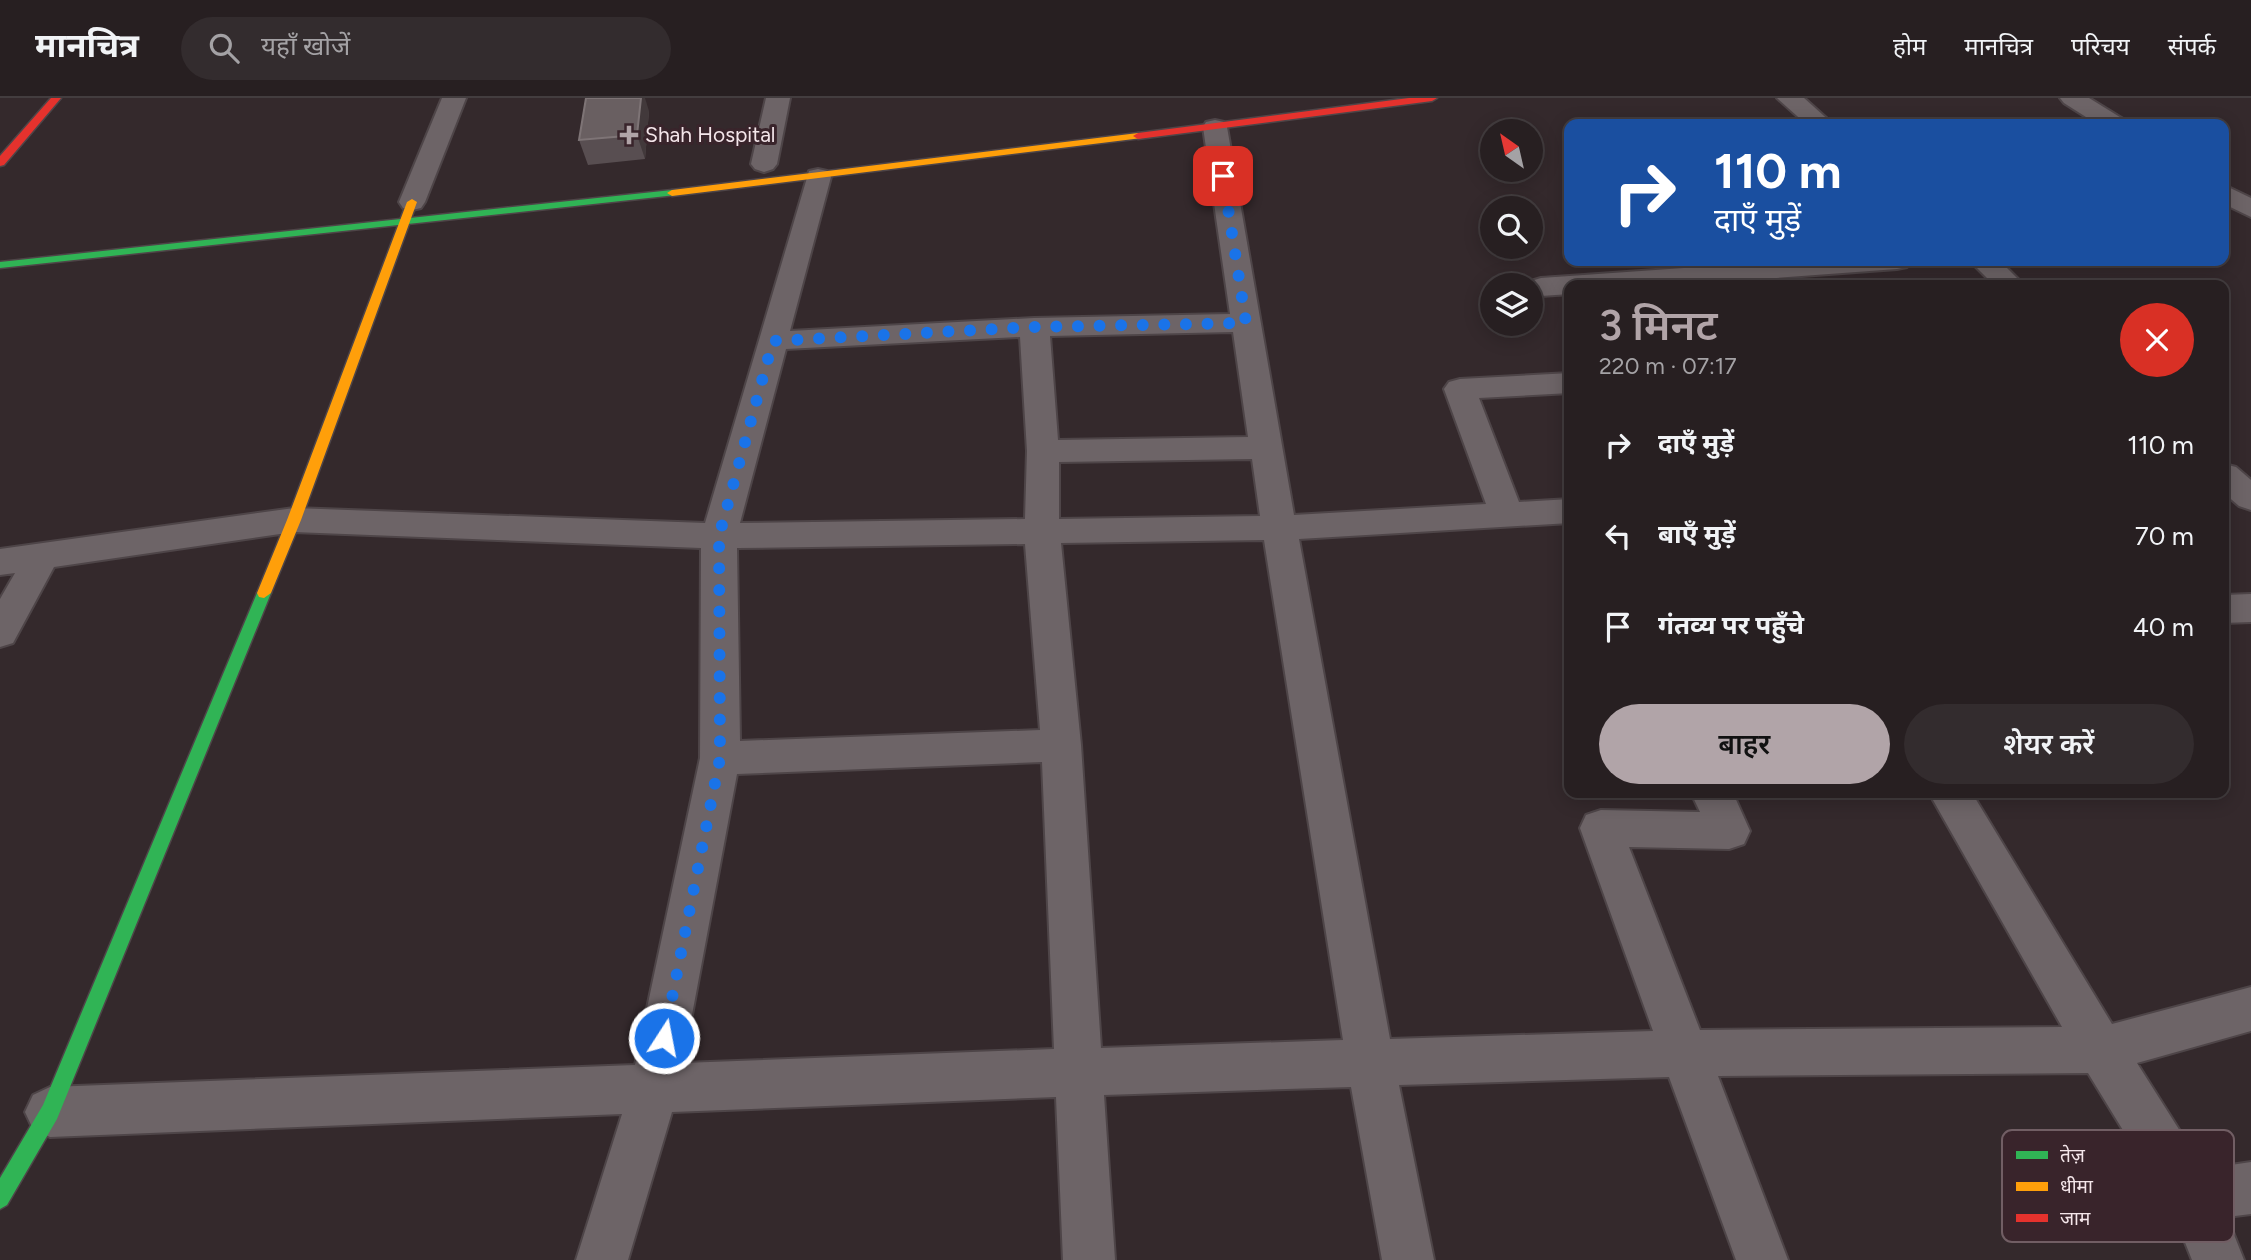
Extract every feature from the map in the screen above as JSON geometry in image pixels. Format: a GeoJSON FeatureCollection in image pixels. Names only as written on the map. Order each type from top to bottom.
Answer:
{"type":"FeatureCollection","features":[{"type":"Feature","properties":{"kind":"main road"},"geometry":{"type":"LineString","coordinates":[[0,163],[56,98]]}},
{"type":"Feature","properties":{"kind":"main road"},"geometry":{"type":"LineString","coordinates":[[0,265],[411,207],[1203,120],[1432,98]]}},
{"type":"Feature","properties":{"kind":"main road"},"geometry":{"type":"LineString","coordinates":[[1203,120],[1291,100]]}},
{"type":"Feature","properties":{"kind":"main road"},"geometry":{"type":"LineString","coordinates":[[0,1198],[50,1112],[294,520],[411,207]]}},
{"type":"Feature","properties":{"kind":"street"},"geometry":{"type":"LineString","coordinates":[[411,207],[454,98]]}},
{"type":"Feature","properties":{"kind":"street"},"geometry":{"type":"LineString","coordinates":[[764,164],[778,98]]}},
{"type":"Feature","properties":{"kind":"street"},"geometry":{"type":"LineString","coordinates":[[1789,98],[1815,119]]}},
{"type":"Feature","properties":{"kind":"street"},"geometry":{"type":"LineString","coordinates":[[2072,98],[2106,119]]}},
{"type":"Feature","properties":{"kind":"street"},"geometry":{"type":"LineString","coordinates":[[1203,120],[1246,323],[1370,1063],[1408,1260]]}},
{"type":"Feature","properties":{"kind":"street"},"geometry":{"type":"LineString","coordinates":[[602,1260],[654,1089],[720,758],[719,536],[821,164]]}},
{"type":"Feature","properties":{"kind":"street"},"geometry":{"type":"LineString","coordinates":[[2229,196],[2251,209]]}},
{"type":"Feature","properties":{"kind":"street"},"geometry":{"type":"LineString","coordinates":[[1637,280],[1829,266]]}},
{"type":"Feature","properties":{"kind":"street"},"geometry":{"type":"LineString","coordinates":[[1989,266],[2005,280]]}},
{"type":"Feature","properties":{"kind":"street"},"geometry":{"type":"LineString","coordinates":[[1543,287],[1564,285]]}},
{"type":"Feature","properties":{"kind":"street"},"geometry":{"type":"LineString","coordinates":[[773,341],[1034,327],[1246,323]]}},
{"type":"Feature","properties":{"kind":"street"},"geometry":{"type":"LineString","coordinates":[[1034,327],[1043,451],[1042,532],[1061,745],[1089,1260]]}},
{"type":"Feature","properties":{"kind":"street"},"geometry":{"type":"LineString","coordinates":[[1507,515],[1460,389],[1564,383]]}},
{"type":"Feature","properties":{"kind":"street"},"geometry":{"type":"LineString","coordinates":[[1043,451],[1266,448]]}},
{"type":"Feature","properties":{"kind":"street"},"geometry":{"type":"LineString","coordinates":[[2229,479],[2251,498]]}},
{"type":"Feature","properties":{"kind":"street"},"geometry":{"type":"LineString","coordinates":[[0,562],[294,520],[719,536],[1279,528],[1564,511]]}},
{"type":"Feature","properties":{"kind":"street"},"geometry":{"type":"LineString","coordinates":[[0,633],[43,554]]}},
{"type":"Feature","properties":{"kind":"street"},"geometry":{"type":"LineString","coordinates":[[2229,609],[2251,608]]}},
{"type":"Feature","properties":{"kind":"street"},"geometry":{"type":"LineString","coordinates":[[720,758],[1061,745]]}},
{"type":"Feature","properties":{"kind":"street"},"geometry":{"type":"LineString","coordinates":[[1714,798],[1729,831],[1601,828],[1762,1260]]}},
{"type":"Feature","properties":{"kind":"street"},"geometry":{"type":"LineString","coordinates":[[1953,798],[2151,1130]]}},
{"type":"Feature","properties":{"kind":"street"},"geometry":{"type":"LineString","coordinates":[[50,1112],[1080,1072],[1685,1053],[2101,1050],[2251,1009]]}},
{"type":"Feature","properties":{"kind":"street"},"geometry":{"type":"LineString","coordinates":[[2211,1242],[2218,1260]]}},
{"type":"Feature","properties":{"kind":"building"},"geometry":{"type":"Polygon","coordinates":[[[586,98],[641,98],[637,135],[579,140],[586,98]]]}},
{"type":"Feature","properties":{"kind":"traffic: fast"},"geometry":{"type":"LineString","coordinates":[[0,265],[672,193]]}},
{"type":"Feature","properties":{"kind":"traffic: fast"},"geometry":{"type":"LineString","coordinates":[[0,1198],[50,1112],[264,593]]}},
{"type":"Feature","properties":{"kind":"traffic: slow"},"geometry":{"type":"LineString","coordinates":[[672,193],[1138,136]]}},
{"type":"Feature","properties":{"kind":"traffic: slow"},"geometry":{"type":"LineString","coordinates":[[264,593],[294,520],[412,202]]}},
{"type":"Feature","properties":{"kind":"traffic: jam"},"geometry":{"type":"LineString","coordinates":[[0,163],[56,98]]}},
{"type":"Feature","properties":{"kind":"traffic: jam"},"geometry":{"type":"LineString","coordinates":[[1138,136],[1432,98]]}},
{"type":"Feature","properties":{"kind":"place","name":"Shah Hospital"},"geometry":{"type":"Point","coordinates":[629,135]}},
{"type":"Feature","properties":{"kind":"route"},"geometry":{"type":"LineString","coordinates":[[664,1038],[720,758],[719,536],[773,341],[1034,327],[1246,323],[1223,176]]}}]}
